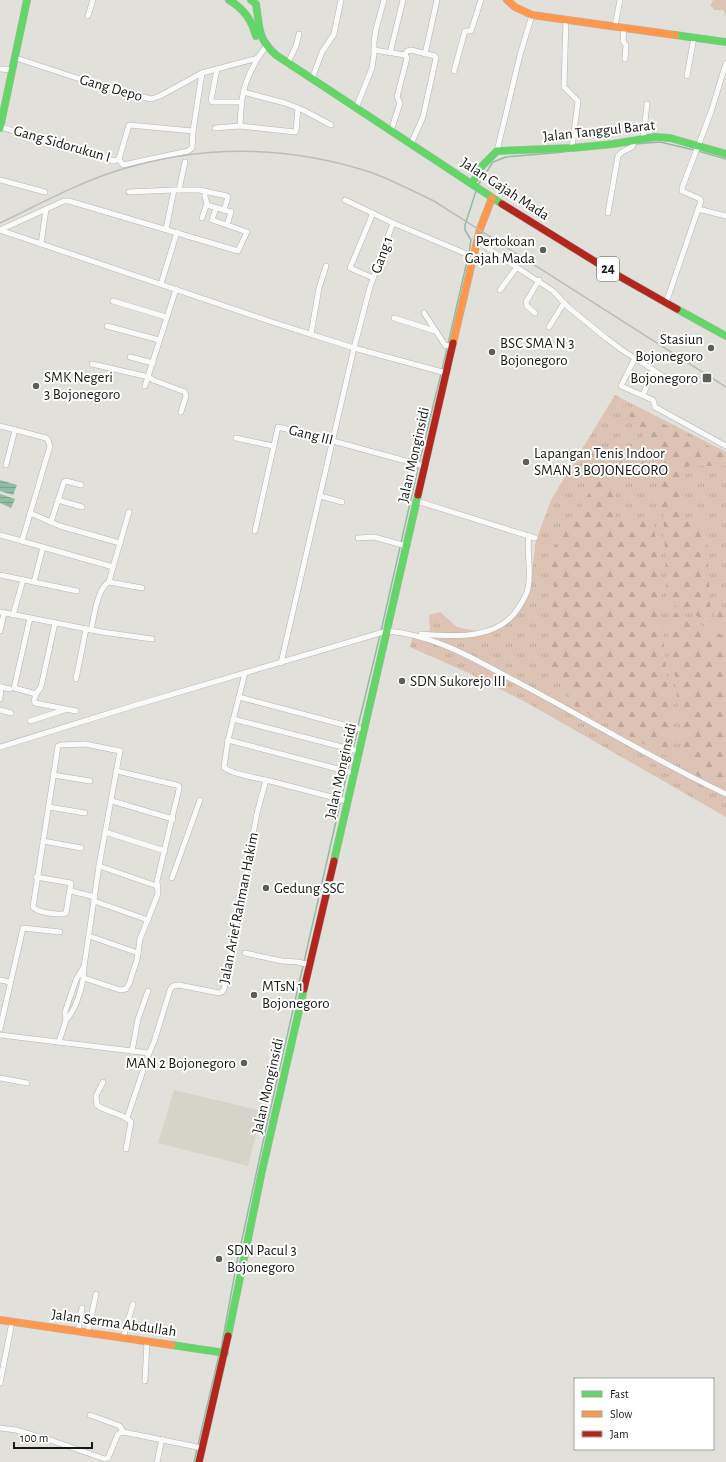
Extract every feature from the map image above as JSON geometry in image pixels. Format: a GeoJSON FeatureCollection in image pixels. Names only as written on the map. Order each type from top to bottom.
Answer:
{"type":"FeatureCollection","features":[{"type":"Feature","properties":{"kind":"main road"},"geometry":{"type":"LineString","coordinates":[[0,127],[16,58],[27,0]]}},
{"type":"Feature","properties":{"kind":"main road"},"geometry":{"type":"LineString","coordinates":[[229,0],[244,11],[252,13],[255,3]]}},
{"type":"Feature","properties":{"kind":"main road"},"geometry":{"type":"LineString","coordinates":[[244,11],[243,3],[248,0]]}},
{"type":"Feature","properties":{"kind":"main road"},"geometry":{"type":"LineString","coordinates":[[507,0],[515,7],[532,15],[726,42]]}},
{"type":"Feature","properties":{"kind":"main road","name":"Jalan Gajah Mada"},"geometry":{"type":"LineString","coordinates":[[255,3],[261,37],[265,48]]}},
{"type":"Feature","properties":{"kind":"main road","name":"Jalan Gajah Mada"},"geometry":{"type":"LineString","coordinates":[[244,11],[250,19],[258,43],[288,64],[473,184],[492,198],[616,274],[726,336]]}},
{"type":"Feature","properties":{"kind":"main road","name":"Jalan Tanggul Barat"},"geometry":{"type":"LineString","coordinates":[[497,151],[572,148],[636,142],[662,137],[697,149],[726,154]]}},
{"type":"Feature","properties":{"kind":"main road"},"geometry":{"type":"LineString","coordinates":[[473,184],[481,165],[487,158],[497,151]]}},
{"type":"Feature","properties":{"kind":"main road","name":"Jalan Monginsidi"},"geometry":{"type":"LineString","coordinates":[[199,1462],[199,1447],[220,1352],[309,964],[355,750],[385,631],[402,545],[417,501],[421,465],[471,255],[477,241],[483,218],[492,198]]}},
{"type":"Feature","properties":{"kind":"main road","name":"Jalan Serma Abdullah"},"geometry":{"type":"LineString","coordinates":[[0,1320],[220,1352]]}},
{"type":"Feature","properties":{"kind":"street"},"geometry":{"type":"LineString","coordinates":[[88,16],[93,0]]}},
{"type":"Feature","properties":{"kind":"street"},"geometry":{"type":"LineString","coordinates":[[312,79],[322,52],[334,34],[341,0]]}},
{"type":"Feature","properties":{"kind":"street"},"geometry":{"type":"LineString","coordinates":[[356,108],[372,68],[376,29],[384,0]]}},
{"type":"Feature","properties":{"kind":"street"},"geometry":{"type":"LineString","coordinates":[[390,53],[402,0]]}},
{"type":"Feature","properties":{"kind":"street"},"geometry":{"type":"LineString","coordinates":[[425,54],[437,0]]}},
{"type":"Feature","properties":{"kind":"street"},"geometry":{"type":"LineString","coordinates":[[454,71],[465,30],[471,31],[481,0]]}},
{"type":"Feature","properties":{"kind":"street"},"geometry":{"type":"LineString","coordinates":[[615,26],[620,0]]}},
{"type":"Feature","properties":{"kind":"street"},"geometry":{"type":"LineString","coordinates":[[497,151],[520,55],[532,15]]}},
{"type":"Feature","properties":{"kind":"street"},"geometry":{"type":"LineString","coordinates":[[566,19],[564,86],[578,101],[572,148]]}},
{"type":"Feature","properties":{"kind":"street"},"geometry":{"type":"LineString","coordinates":[[624,27],[623,41],[626,45],[625,59]]}},
{"type":"Feature","properties":{"kind":"street"},"geometry":{"type":"LineString","coordinates":[[288,64],[296,46],[299,34]]}},
{"type":"Feature","properties":{"kind":"street"},"geometry":{"type":"LineString","coordinates":[[687,76],[694,37]]}},
{"type":"Feature","properties":{"kind":"street"},"geometry":{"type":"LineString","coordinates":[[240,126],[240,102],[243,92],[251,70],[265,48]]}},
{"type":"Feature","properties":{"kind":"street"},"geometry":{"type":"LineString","coordinates":[[374,50],[405,55]]}},
{"type":"Feature","properties":{"kind":"street"},"geometry":{"type":"LineString","coordinates":[[405,55],[407,51],[411,50],[435,56],[436,60],[423,117],[411,144]]}},
{"type":"Feature","properties":{"kind":"street"},"geometry":{"type":"LineString","coordinates":[[391,131],[400,103],[397,98],[407,58],[405,55]]}},
{"type":"Feature","properties":{"kind":"street","name":"Gang Depo"},"geometry":{"type":"LineString","coordinates":[[16,58],[92,83],[151,99],[160,96],[202,73],[258,58]]}},
{"type":"Feature","properties":{"kind":"street"},"geometry":{"type":"LineString","coordinates":[[666,302],[700,200],[682,190],[723,84],[726,63]]}},
{"type":"Feature","properties":{"kind":"street"},"geometry":{"type":"LineString","coordinates":[[0,69],[13,70]]}},
{"type":"Feature","properties":{"kind":"street"},"geometry":{"type":"LineString","coordinates":[[217,69],[211,100],[212,102],[240,102]]}},
{"type":"Feature","properties":{"kind":"street"},"geometry":{"type":"LineString","coordinates":[[120,159],[121,164],[123,165],[188,151],[193,147],[193,131],[202,73]]}},
{"type":"Feature","properties":{"kind":"street"},"geometry":{"type":"LineString","coordinates":[[243,92],[285,103],[331,125]]}},
{"type":"Feature","properties":{"kind":"street"},"geometry":{"type":"LineString","coordinates":[[608,213],[618,156],[636,142],[647,104]]}},
{"type":"Feature","properties":{"kind":"street"},"geometry":{"type":"LineString","coordinates":[[215,128],[240,126],[295,132],[298,108]]}},
{"type":"Feature","properties":{"kind":"street","name":"Gang Sidorukun I"},"geometry":{"type":"LineString","coordinates":[[0,127],[113,161],[120,159],[129,125],[193,131]]}},
{"type":"Feature","properties":{"kind":"street"},"geometry":{"type":"LineString","coordinates":[[166,229],[185,162]]}},
{"type":"Feature","properties":{"kind":"street"},"geometry":{"type":"LineString","coordinates":[[0,180],[45,192]]}},
{"type":"Feature","properties":{"kind":"street"},"geometry":{"type":"LineString","coordinates":[[129,192],[176,190],[204,191],[228,196],[224,210]]}},
{"type":"Feature","properties":{"kind":"street"},"geometry":{"type":"LineString","coordinates":[[202,218],[206,205],[204,191]]}},
{"type":"Feature","properties":{"kind":"street"},"geometry":{"type":"LineString","coordinates":[[345,200],[393,223]]}},
{"type":"Feature","properties":{"kind":"street"},"geometry":{"type":"LineString","coordinates":[[0,230],[64,201],[69,201],[238,251],[247,232],[212,220],[216,208]]}},
{"type":"Feature","properties":{"kind":"street"},"geometry":{"type":"LineString","coordinates":[[206,205],[231,213],[227,225]]}},
{"type":"Feature","properties":{"kind":"street"},"geometry":{"type":"LineString","coordinates":[[41,244],[46,209]]}},
{"type":"Feature","properties":{"kind":"street"},"geometry":{"type":"LineString","coordinates":[[698,209],[726,216]]}},
{"type":"Feature","properties":{"kind":"street"},"geometry":{"type":"LineString","coordinates":[[373,213],[350,268],[373,278]]}},
{"type":"Feature","properties":{"kind":"street","name":"Gang 1"},"geometry":{"type":"LineString","coordinates":[[281,663],[354,348],[373,278],[393,223],[471,255]]}},
{"type":"Feature","properties":{"kind":"street"},"geometry":{"type":"LineString","coordinates":[[0,230],[278,324],[354,348],[443,372]]}},
{"type":"Feature","properties":{"kind":"street"},"geometry":{"type":"LineString","coordinates":[[161,284],[177,232]]}},
{"type":"Feature","properties":{"kind":"street"},"geometry":{"type":"LineString","coordinates":[[477,241],[539,280],[606,338],[666,378]]}},
{"type":"Feature","properties":{"kind":"street"},"geometry":{"type":"LineString","coordinates":[[310,334],[319,288],[326,266]]}},
{"type":"Feature","properties":{"kind":"street"},"geometry":{"type":"LineString","coordinates":[[500,290],[517,267]]}},
{"type":"Feature","properties":{"kind":"street"},"geometry":{"type":"LineString","coordinates":[[535,313],[527,306],[526,302],[539,280]]}},
{"type":"Feature","properties":{"kind":"street"},"geometry":{"type":"LineString","coordinates":[[146,386],[166,317],[176,289]]}},
{"type":"Feature","properties":{"kind":"street"},"geometry":{"type":"LineString","coordinates":[[113,301],[166,317]]}},
{"type":"Feature","properties":{"kind":"street"},"geometry":{"type":"LineString","coordinates":[[549,327],[564,303]]}},
{"type":"Feature","properties":{"kind":"street"},"geometry":{"type":"LineString","coordinates":[[424,313],[435,331],[449,346]]}},
{"type":"Feature","properties":{"kind":"street"},"geometry":{"type":"LineString","coordinates":[[394,318],[435,331]]}},
{"type":"Feature","properties":{"kind":"street"},"geometry":{"type":"LineString","coordinates":[[107,326],[159,340]]}},
{"type":"Feature","properties":{"kind":"street"},"geometry":{"type":"LineString","coordinates":[[130,357],[153,363]]}},
{"type":"Feature","properties":{"kind":"street"},"geometry":{"type":"LineString","coordinates":[[635,358],[621,386],[653,400],[655,407],[726,446]]}},
{"type":"Feature","properties":{"kind":"street"},"geometry":{"type":"LineString","coordinates":[[92,364],[149,377],[153,380],[185,392],[186,396],[181,412]]}},
{"type":"Feature","properties":{"kind":"street"},"geometry":{"type":"LineString","coordinates":[[643,395],[654,370]]}},
{"type":"Feature","properties":{"kind":"street"},"geometry":{"type":"LineString","coordinates":[[0,426],[46,438],[50,446],[22,541]]}},
{"type":"Feature","properties":{"kind":"street","name":"Gang III"},"geometry":{"type":"LineString","coordinates":[[255,531],[276,428],[279,427],[421,465]]}},
{"type":"Feature","properties":{"kind":"street"},"geometry":{"type":"LineString","coordinates":[[6,465],[15,430]]}},
{"type":"Feature","properties":{"kind":"street"},"geometry":{"type":"LineString","coordinates":[[236,438],[273,446]]}},
{"type":"Feature","properties":{"kind":"street"},"geometry":{"type":"LineString","coordinates":[[51,522],[65,481],[81,485]]}},
{"type":"Feature","properties":{"kind":"street"},"geometry":{"type":"LineString","coordinates":[[320,496],[342,502]]}},
{"type":"Feature","properties":{"kind":"street"},"geometry":{"type":"LineString","coordinates":[[58,500],[82,508]]}},
{"type":"Feature","properties":{"kind":"street"},"geometry":{"type":"LineString","coordinates":[[0,747],[385,631],[453,637],[465,636],[495,628],[515,614],[526,596],[528,587],[530,570],[528,547],[532,537],[417,501]]}},
{"type":"Feature","properties":{"kind":"street"},"geometry":{"type":"LineString","coordinates":[[76,679],[100,592],[105,584],[109,582],[129,512]]}},
{"type":"Feature","properties":{"kind":"street"},"geometry":{"type":"LineString","coordinates":[[30,513],[84,534],[120,543]]}},
{"type":"Feature","properties":{"kind":"street"},"geometry":{"type":"LineString","coordinates":[[0,535],[113,567]]}},
{"type":"Feature","properties":{"kind":"street"},"geometry":{"type":"LineString","coordinates":[[358,538],[374,537],[402,545]]}},
{"type":"Feature","properties":{"kind":"street"},"geometry":{"type":"LineString","coordinates":[[34,582],[43,547]]}},
{"type":"Feature","properties":{"kind":"street"},"geometry":{"type":"LineString","coordinates":[[0,574],[77,591]]}},
{"type":"Feature","properties":{"kind":"street"},"geometry":{"type":"LineString","coordinates":[[13,615],[22,580]]}},
{"type":"Feature","properties":{"kind":"street"},"geometry":{"type":"LineString","coordinates":[[109,582],[142,588]]}},
{"type":"Feature","properties":{"kind":"street"},"geometry":{"type":"LineString","coordinates":[[0,631],[2,612],[89,630],[152,639]]}},
{"type":"Feature","properties":{"kind":"street"},"geometry":{"type":"LineString","coordinates":[[30,618],[14,688],[36,694]]}},
{"type":"Feature","properties":{"kind":"street"},"geometry":{"type":"LineString","coordinates":[[55,623],[41,687],[36,694],[34,702],[64,710],[76,711]]}},
{"type":"Feature","properties":{"kind":"street"},"geometry":{"type":"LineString","coordinates":[[402,632],[436,641],[472,658],[643,751],[726,794]]}},
{"type":"Feature","properties":{"kind":"street"},"geometry":{"type":"LineString","coordinates":[[245,673],[228,740],[224,766],[225,769],[344,800]]}},
{"type":"Feature","properties":{"kind":"street"},"geometry":{"type":"LineString","coordinates":[[0,699],[1,687],[10,689]]}},
{"type":"Feature","properties":{"kind":"street"},"geometry":{"type":"LineString","coordinates":[[239,697],[360,729]]}},
{"type":"Feature","properties":{"kind":"street"},"geometry":{"type":"LineString","coordinates":[[42,717],[45,705]]}},
{"type":"Feature","properties":{"kind":"street"},"geometry":{"type":"LineString","coordinates":[[0,710],[11,713]]}},
{"type":"Feature","properties":{"kind":"street"},"geometry":{"type":"LineString","coordinates":[[30,721],[64,710]]}},
{"type":"Feature","properties":{"kind":"street"},"geometry":{"type":"LineString","coordinates":[[233,719],[355,750]]}},
{"type":"Feature","properties":{"kind":"street"},"geometry":{"type":"LineString","coordinates":[[228,740],[350,772]]}},
{"type":"Feature","properties":{"kind":"street"},"geometry":{"type":"LineString","coordinates":[[36,877],[70,883],[72,885],[67,912],[64,914],[34,910],[32,903],[36,877],[49,807],[57,748],[61,745],[85,744],[120,751],[99,866],[83,980],[72,1014],[66,1020]]}},
{"type":"Feature","properties":{"kind":"street"},"geometry":{"type":"LineString","coordinates":[[76,980],[83,980],[120,990],[126,989],[129,984],[136,966],[140,939],[158,894],[157,886],[179,789],[178,786],[117,771]]}},
{"type":"Feature","properties":{"kind":"street"},"geometry":{"type":"LineString","coordinates":[[53,775],[90,781]]}},
{"type":"Feature","properties":{"kind":"street","name":"Jalan Arief Rahman Hakim"},"geometry":{"type":"LineString","coordinates":[[149,1053],[154,1042],[170,990],[173,986],[179,985],[219,993],[222,992],[224,988],[257,813],[266,780]]}},
{"type":"Feature","properties":{"kind":"street"},"geometry":{"type":"LineString","coordinates":[[172,878],[200,800]]}},
{"type":"Feature","properties":{"kind":"street"},"geometry":{"type":"LineString","coordinates":[[112,801],[173,819]]}},
{"type":"Feature","properties":{"kind":"street"},"geometry":{"type":"LineString","coordinates":[[49,807],[85,813]]}},
{"type":"Feature","properties":{"kind":"street"},"geometry":{"type":"LineString","coordinates":[[105,832],[165,851]]}},
{"type":"Feature","properties":{"kind":"street"},"geometry":{"type":"LineString","coordinates":[[43,841],[81,848]]}},
{"type":"Feature","properties":{"kind":"street"},"geometry":{"type":"LineString","coordinates":[[99,866],[157,886]]}},
{"type":"Feature","properties":{"kind":"street"},"geometry":{"type":"LineString","coordinates":[[70,891],[148,920]]}},
{"type":"Feature","properties":{"kind":"street"},"geometry":{"type":"LineString","coordinates":[[0,1029],[23,928],[60,932]]}},
{"type":"Feature","properties":{"kind":"street"},"geometry":{"type":"LineString","coordinates":[[89,936],[138,953]]}},
{"type":"Feature","properties":{"kind":"street"},"geometry":{"type":"LineString","coordinates":[[245,953],[282,961],[309,964]]}},
{"type":"Feature","properties":{"kind":"street"},"geometry":{"type":"LineString","coordinates":[[59,1042],[66,1020],[65,1012],[76,980],[84,967]]}},
{"type":"Feature","properties":{"kind":"street"},"geometry":{"type":"LineString","coordinates":[[0,980],[10,982]]}},
{"type":"Feature","properties":{"kind":"street"},"geometry":{"type":"LineString","coordinates":[[132,1051],[137,1024],[148,991]]}},
{"type":"Feature","properties":{"kind":"street"},"geometry":{"type":"LineString","coordinates":[[0,1035],[149,1053],[127,1118]]}},
{"type":"Feature","properties":{"kind":"street"},"geometry":{"type":"LineString","coordinates":[[0,1078],[27,1083]]}},
{"type":"Feature","properties":{"kind":"street"},"geometry":{"type":"LineString","coordinates":[[103,1082],[96,1096],[97,1105],[105,1110],[127,1118],[131,1122],[126,1149]]}},
{"type":"Feature","properties":{"kind":"street"},"geometry":{"type":"LineString","coordinates":[[88,1332],[96,1294]]}},
{"type":"Feature","properties":{"kind":"street"},"geometry":{"type":"LineString","coordinates":[[124,1338],[132,1304]]}},
{"type":"Feature","properties":{"kind":"street"},"geometry":{"type":"LineString","coordinates":[[78,1331],[82,1308]]}},
{"type":"Feature","properties":{"kind":"street"},"geometry":{"type":"LineString","coordinates":[[0,1383],[12,1322]]}},
{"type":"Feature","properties":{"kind":"street"},"geometry":{"type":"LineString","coordinates":[[145,1381],[147,1341]]}},
{"type":"Feature","properties":{"kind":"street"},"geometry":{"type":"LineString","coordinates":[[90,1415],[120,1426],[123,1432]]}},
{"type":"Feature","properties":{"kind":"street"},"geometry":{"type":"LineString","coordinates":[[0,1428],[16,1430],[105,1459],[108,1458],[118,1434],[123,1432],[199,1447]]}},
{"type":"Feature","properties":{"kind":"street"},"geometry":{"type":"LineString","coordinates":[[157,1462],[162,1439]]}},
{"type":"Feature","properties":{"kind":"shaded area"},"geometry":{"type":"Polygon","coordinates":[[[0,480],[17,485],[13,495],[0,491],[0,480]]]}},
{"type":"Feature","properties":{"kind":"shaded area"},"geometry":{"type":"Polygon","coordinates":[[[0,494],[15,499],[11,508],[0,503],[0,494]]]}},
{"type":"Feature","properties":{"kind":"shaded area"},"geometry":{"type":"Polygon","coordinates":[[[174,1090],[262,1111],[248,1166],[158,1143],[174,1090]]]}},
{"type":"Feature","properties":{"kind":"green space"},"geometry":{"type":"Polygon","coordinates":[[[713,0],[726,0],[726,16],[723,10],[714,10],[711,5],[713,0]]]}},
{"type":"Feature","properties":{"kind":"green space"},"geometry":{"type":"Polygon","coordinates":[[[615,395],[726,452],[726,817],[531,705],[471,674],[410,647],[413,636],[425,638],[430,629],[429,615],[440,612],[457,627],[486,633],[515,617],[528,595],[536,541],[551,500],[615,395]]]}},
{"type":"Feature","properties":{"kind":"green space"},"geometry":{"type":"Polygon","coordinates":[[[625,405],[726,455],[726,466],[688,466],[682,479],[684,520],[704,519],[706,521],[711,623],[667,602],[664,525],[659,486],[650,450],[641,433],[623,406],[625,405]]]}},
{"type":"Feature","properties":{"kind":"green space"},"geometry":{"type":"Polygon","coordinates":[[[642,449],[651,482],[621,482],[616,484],[615,518],[650,520],[654,522],[673,759],[573,705],[564,683],[552,670],[549,662],[553,649],[548,640],[548,636],[553,631],[554,586],[546,568],[546,559],[574,520],[605,464],[611,458],[634,459],[642,449]]]}},
{"type":"Feature","properties":{"kind":"green space"},"geometry":{"type":"Polygon","coordinates":[[[668,609],[726,637],[726,788],[696,775],[692,771],[682,746],[668,609]]]}},
{"type":"Feature","properties":{"kind":"green space"},"geometry":{"type":"Polygon","coordinates":[[[717,611],[726,611],[726,631],[716,625],[715,613],[717,611]]]}},
{"type":"Feature","properties":{"kind":"waterway"},"geometry":{"type":"LineString","coordinates":[[635,144],[660,142],[694,150]]}},
{"type":"Feature","properties":{"kind":"waterway"},"geometry":{"type":"LineString","coordinates":[[698,151],[726,159]]}},
{"type":"Feature","properties":{"kind":"waterway"},"geometry":{"type":"LineString","coordinates":[[478,185],[493,162],[506,157],[564,152]]}},
{"type":"Feature","properties":{"kind":"waterway"},"geometry":{"type":"LineString","coordinates":[[469,253],[471,240],[465,230],[465,225],[476,191]]}},
{"type":"Feature","properties":{"kind":"waterway"},"geometry":{"type":"LineString","coordinates":[[442,370],[468,257]]}},
{"type":"Feature","properties":{"kind":"waterway"},"geometry":{"type":"LineString","coordinates":[[381,631],[441,374]]}},
{"type":"Feature","properties":{"kind":"waterway"},"geometry":{"type":"LineString","coordinates":[[358,726],[380,635]]}},
{"type":"Feature","properties":{"kind":"waterway"},"geometry":{"type":"LineString","coordinates":[[353,748],[358,730]]}},
{"type":"Feature","properties":{"kind":"waterway"},"geometry":{"type":"LineString","coordinates":[[221,1349],[236,1267],[265,1133],[352,751]]}},
{"type":"Feature","properties":{"kind":"waterway"},"geometry":{"type":"LineString","coordinates":[[194,1462],[219,1355]]}},
{"type":"Feature","properties":{"kind":"railway"},"geometry":{"type":"LineString","coordinates":[[0,223],[72,188],[101,176],[148,162],[180,156],[212,152],[243,151],[307,157],[338,163],[378,175],[434,201],[726,387]]}},
{"type":"Feature","properties":{"kind":"traffic: fast"},"geometry":{"type":"LineString","coordinates":[[0,128],[27,0]]}},
{"type":"Feature","properties":{"kind":"traffic: fast"},"geometry":{"type":"LineString","coordinates":[[229,0],[243,11],[252,24],[256,36]]}},
{"type":"Feature","properties":{"kind":"traffic: fast"},"geometry":{"type":"LineString","coordinates":[[251,0],[256,4],[262,38],[276,55],[502,204]]}},
{"type":"Feature","properties":{"kind":"traffic: fast"},"geometry":{"type":"LineString","coordinates":[[675,35],[726,42]]}},
{"type":"Feature","properties":{"kind":"traffic: fast"},"geometry":{"type":"LineString","coordinates":[[472,184],[482,166],[497,151],[572,148],[613,144],[655,137],[670,138],[726,154]]}},
{"type":"Feature","properties":{"kind":"traffic: fast"},"geometry":{"type":"LineString","coordinates":[[677,309],[726,336]]}},
{"type":"Feature","properties":{"kind":"traffic: fast"},"geometry":{"type":"LineString","coordinates":[[334,861],[418,495]]}},
{"type":"Feature","properties":{"kind":"traffic: fast"},"geometry":{"type":"LineString","coordinates":[[228,1336],[262,1171],[304,989]]}},
{"type":"Feature","properties":{"kind":"traffic: fast"},"geometry":{"type":"LineString","coordinates":[[172,1345],[225,1353]]}},
{"type":"Feature","properties":{"kind":"traffic: slow"},"geometry":{"type":"LineString","coordinates":[[507,0],[515,7],[532,15],[675,35]]}},
{"type":"Feature","properties":{"kind":"traffic: slow"},"geometry":{"type":"LineString","coordinates":[[453,343],[480,229],[492,198]]}},
{"type":"Feature","properties":{"kind":"traffic: slow"},"geometry":{"type":"LineString","coordinates":[[0,1320],[172,1345]]}},
{"type":"Feature","properties":{"kind":"traffic: jam"},"geometry":{"type":"LineString","coordinates":[[502,204],[617,275],[677,309]]}},
{"type":"Feature","properties":{"kind":"traffic: jam"},"geometry":{"type":"LineString","coordinates":[[418,495],[453,343]]}},
{"type":"Feature","properties":{"kind":"traffic: jam"},"geometry":{"type":"LineString","coordinates":[[304,989],[334,861]]}},
{"type":"Feature","properties":{"kind":"traffic: jam"},"geometry":{"type":"LineString","coordinates":[[199,1462],[228,1336]]}},
{"type":"Feature","properties":{"kind":"place","name":"Pertokoan Gajah Mada"},"geometry":{"type":"Point","coordinates":[543,250]}},
{"type":"Feature","properties":{"kind":"place","name":"Stasiun Bojonegoro"},"geometry":{"type":"Point","coordinates":[711,348]}},
{"type":"Feature","properties":{"kind":"place","name":"BSC SMA N 3 Bojonegoro"},"geometry":{"type":"Point","coordinates":[492,352]}},
{"type":"Feature","properties":{"kind":"place","name":"Bojonegoro"},"geometry":{"type":"Point","coordinates":[707,378]}},
{"type":"Feature","properties":{"kind":"place","name":"SMK Negeri 3 Bojonegoro"},"geometry":{"type":"Point","coordinates":[36,386]}},
{"type":"Feature","properties":{"kind":"place","name":"Lapangan Tenis Indoor SMAN 3 BOJONEGORO"},"geometry":{"type":"Point","coordinates":[526,462]}},
{"type":"Feature","properties":{"kind":"place","name":"SDN Sukorejo III"},"geometry":{"type":"Point","coordinates":[402,681]}},
{"type":"Feature","properties":{"kind":"place","name":"Gedung SSC"},"geometry":{"type":"Point","coordinates":[266,888]}},
{"type":"Feature","properties":{"kind":"place","name":"MTsN 1 Bojonegoro"},"geometry":{"type":"Point","coordinates":[254,995]}},
{"type":"Feature","properties":{"kind":"place","name":"MAN 2 Bojonegoro"},"geometry":{"type":"Point","coordinates":[244,1063]}},
{"type":"Feature","properties":{"kind":"place","name":"SDN Pacul 3 Bojonegoro"},"geometry":{"type":"Point","coordinates":[219,1259]}}]}
